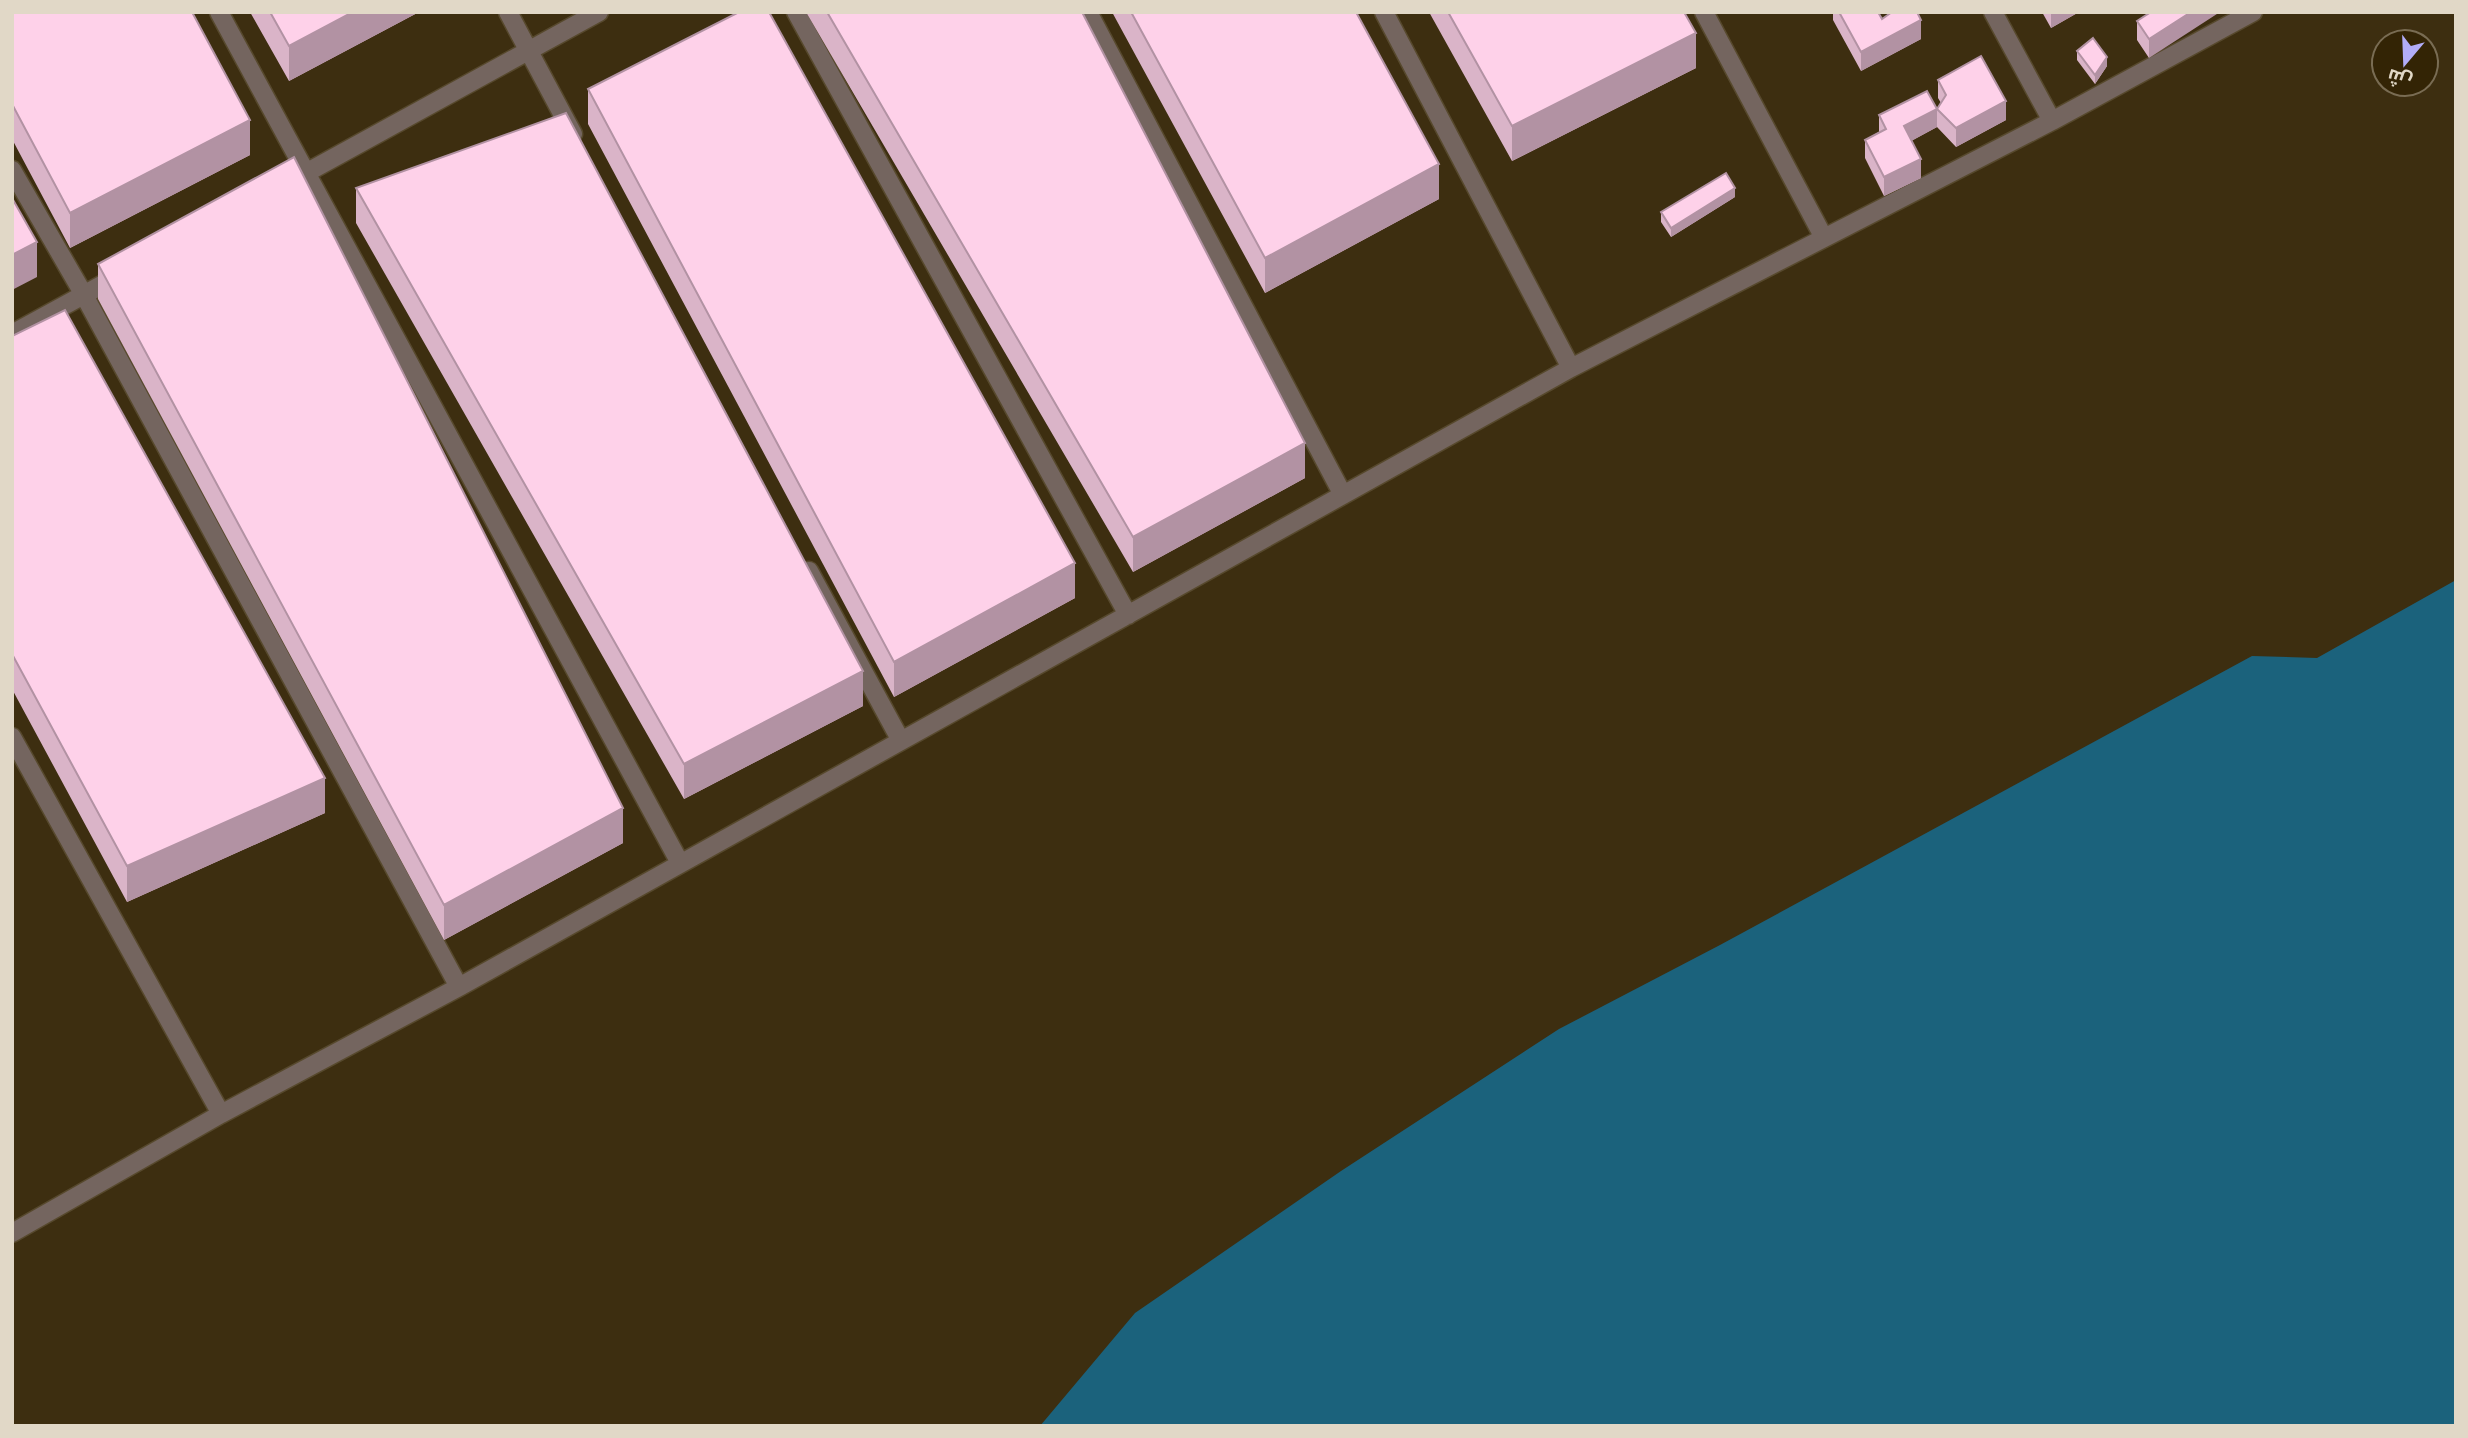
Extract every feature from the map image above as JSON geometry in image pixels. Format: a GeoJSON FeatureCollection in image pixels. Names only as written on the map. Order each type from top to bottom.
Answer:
{"type":"FeatureCollection","features":[{"type":"Feature","properties":{"kind":"street"},"geometry":{"type":"LineString","coordinates":[[219,12],[304,174],[680,863]]}},
{"type":"Feature","properties":{"kind":"street"},"geometry":{"type":"LineString","coordinates":[[508,12],[582,150]]}},
{"type":"Feature","properties":{"kind":"street"},"geometry":{"type":"LineString","coordinates":[[280,187],[599,12]]}},
{"type":"Feature","properties":{"kind":"street"},"geometry":{"type":"LineString","coordinates":[[796,12],[1128,615]]}},
{"type":"Feature","properties":{"kind":"street"},"geometry":{"type":"LineString","coordinates":[[1088,12],[1343,495]]}},
{"type":"Feature","properties":{"kind":"street"},"geometry":{"type":"LineString","coordinates":[[1384,12],[1571,368]]}},
{"type":"Feature","properties":{"kind":"street"},"geometry":{"type":"LineString","coordinates":[[1704,12],[1824,238]]}},
{"type":"Feature","properties":{"kind":"street"},"geometry":{"type":"LineString","coordinates":[[1993,12],[2052,121]]}},
{"type":"Feature","properties":{"kind":"street"},"geometry":{"type":"LineString","coordinates":[[12,1233],[220,1114],[459,987],[1571,368],[2052,121],[2253,12]]}},
{"type":"Feature","properties":{"kind":"street"},"geometry":{"type":"LineString","coordinates":[[12,170],[84,295],[459,987]]}},
{"type":"Feature","properties":{"kind":"street"},"geometry":{"type":"LineString","coordinates":[[12,334],[133,268]]}},
{"type":"Feature","properties":{"kind":"street"},"geometry":{"type":"LineString","coordinates":[[801,556],[901,741]]}},
{"type":"Feature","properties":{"kind":"street"},"geometry":{"type":"LineString","coordinates":[[12,737],[220,1114]]}},
{"type":"Feature","properties":{"kind":"water"},"geometry":{"type":"Polygon","coordinates":[[[2456,580],[2456,1426],[1040,1426],[1135,1313],[1341,1171],[1559,1029],[1720,945],[2252,656],[2317,658],[2456,580]]]}},
{"type":"Feature","properties":{"kind":"building"},"geometry":{"type":"Polygon","coordinates":[[[12,12],[192,12],[250,120],[70,213],[12,104],[12,12]]]}},
{"type":"Feature","properties":{"kind":"building"},"geometry":{"type":"Polygon","coordinates":[[[270,12],[353,12],[289,46],[270,12]]]}},
{"type":"Feature","properties":{"kind":"building"},"geometry":{"type":"Polygon","coordinates":[[[739,12],[769,12],[1075,563],[894,662],[588,89],[739,12]]]}},
{"type":"Feature","properties":{"kind":"building"},"geometry":{"type":"Polygon","coordinates":[[[827,12],[1082,12],[1305,443],[1133,537],[827,12]]]}},
{"type":"Feature","properties":{"kind":"building"},"geometry":{"type":"Polygon","coordinates":[[[1131,12],[1356,12],[1439,164],[1265,258],[1131,12]]]}},
{"type":"Feature","properties":{"kind":"building"},"geometry":{"type":"Polygon","coordinates":[[[1448,12],[1684,12],[1696,33],[1512,126],[1448,12]]]}},
{"type":"Feature","properties":{"kind":"building"},"geometry":{"type":"Polygon","coordinates":[[[1839,12],[1878,12],[1882,19],[1892,12],[1917,12],[1921,20],[1861,52],[1839,12]]]}},
{"type":"Feature","properties":{"kind":"building"},"geometry":{"type":"Polygon","coordinates":[[[2151,12],[2191,12],[2149,39],[2137,21],[2151,12]]]}},
{"type":"Feature","properties":{"kind":"building"},"geometry":{"type":"Polygon","coordinates":[[[2093,38],[2107,57],[2095,75],[2077,51],[2093,38]]]}},
{"type":"Feature","properties":{"kind":"building"},"geometry":{"type":"Polygon","coordinates":[[[1981,56],[2006,101],[1956,128],[1937,109],[1946,95],[1938,80],[1981,56]]]}},
{"type":"Feature","properties":{"kind":"building"},"geometry":{"type":"Polygon","coordinates":[[[1927,91],[1937,109],[1904,126],[1921,159],[1884,177],[1865,140],[1886,129],[1879,115],[1927,91]]]}},
{"type":"Feature","properties":{"kind":"building"},"geometry":{"type":"Polygon","coordinates":[[[566,113],[863,671],[684,764],[356,188],[566,113]]]}},
{"type":"Feature","properties":{"kind":"building"},"geometry":{"type":"Polygon","coordinates":[[[294,157],[623,808],[444,905],[98,264],[294,157]]]}},
{"type":"Feature","properties":{"kind":"building"},"geometry":{"type":"Polygon","coordinates":[[[1726,173],[1735,188],[1671,228],[1661,212],[1726,173]]]}},
{"type":"Feature","properties":{"kind":"building"},"geometry":{"type":"Polygon","coordinates":[[[12,198],[37,242],[12,255],[12,198]]]}},
{"type":"Feature","properties":{"kind":"building"},"geometry":{"type":"Polygon","coordinates":[[[65,310],[325,778],[127,866],[12,654],[12,336],[65,310]]]}}]}
